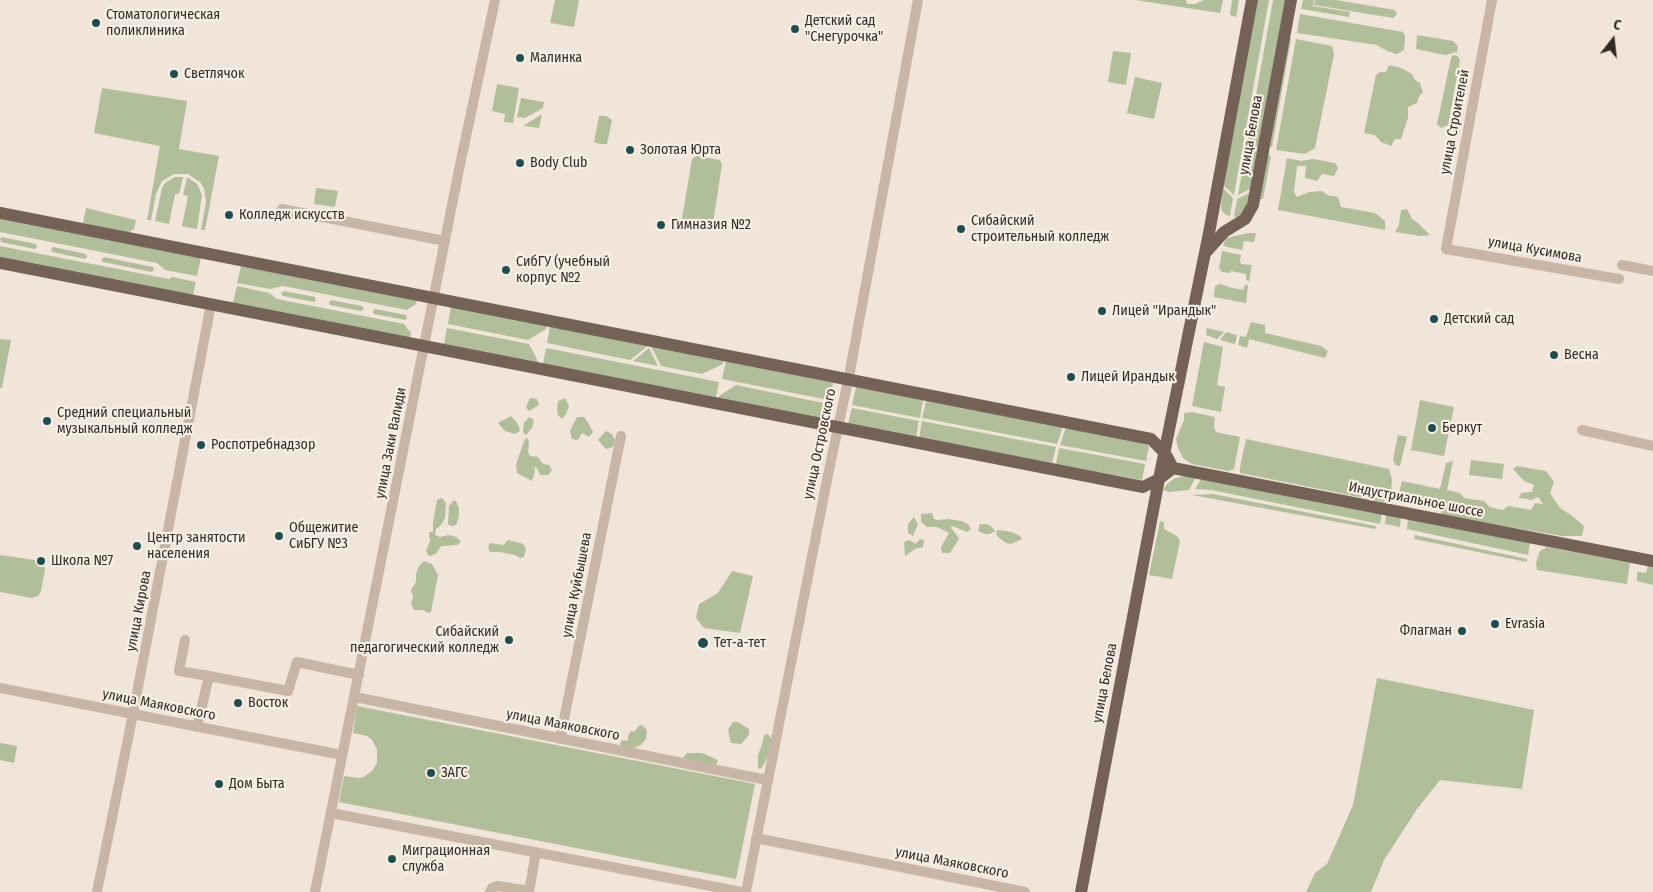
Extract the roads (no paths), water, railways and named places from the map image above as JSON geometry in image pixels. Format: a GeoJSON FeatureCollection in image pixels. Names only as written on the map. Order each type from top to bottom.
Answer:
{"type":"FeatureCollection","features":[{"type":"Feature","properties":{"kind":"main road","name":"улица Белова"},"geometry":{"type":"LineString","coordinates":[[1081,892],[1159,479],[1209,233],[1252,0]]}},
{"type":"Feature","properties":{"kind":"main road","name":"улица Белова"},"geometry":{"type":"LineString","coordinates":[[1204,256],[1210,246],[1224,232],[1245,219],[1253,205],[1291,0]]}},
{"type":"Feature","properties":{"kind":"main road"},"geometry":{"type":"LineString","coordinates":[[1213,211],[1222,222],[1237,224]]}},
{"type":"Feature","properties":{"kind":"main road"},"geometry":{"type":"LineString","coordinates":[[0,213],[1152,438],[1170,429]]}},
{"type":"Feature","properties":{"kind":"main road"},"geometry":{"type":"LineString","coordinates":[[1209,233],[1222,222]]}},
{"type":"Feature","properties":{"kind":"main road"},"geometry":{"type":"LineString","coordinates":[[0,263],[1143,487],[1156,496]]}},
{"type":"Feature","properties":{"kind":"main road"},"geometry":{"type":"LineString","coordinates":[[1143,487],[1159,479],[1173,468],[1165,453],[1152,438]]}},
{"type":"Feature","properties":{"kind":"main road","name":"Индустриальное шоссе"},"geometry":{"type":"LineString","coordinates":[[1173,468],[1653,561]]}},
{"type":"Feature","properties":{"kind":"street","name":"улица Заки Валиди"},"geometry":{"type":"LineString","coordinates":[[315,892],[495,0]]}},
{"type":"Feature","properties":{"kind":"street","name":"улица Островского"},"geometry":{"type":"LineString","coordinates":[[744,892],[848,379],[918,0]]}},
{"type":"Feature","properties":{"kind":"street","name":"улица Строителей"},"geometry":{"type":"LineString","coordinates":[[1446,249],[1492,0]]}},
{"type":"Feature","properties":{"kind":"street"},"geometry":{"type":"LineString","coordinates":[[282,209],[445,241]]}},
{"type":"Feature","properties":{"kind":"street","name":"улица Кусимова"},"geometry":{"type":"LineString","coordinates":[[1446,249],[1619,279]]}},
{"type":"Feature","properties":{"kind":"street"},"geometry":{"type":"LineString","coordinates":[[1622,266],[1653,271]]}},
{"type":"Feature","properties":{"kind":"street","name":"улица Кирова"},"geometry":{"type":"LineString","coordinates":[[97,892],[211,304]]}},
{"type":"Feature","properties":{"kind":"street"},"geometry":{"type":"LineString","coordinates":[[1582,430],[1653,446]]}},
{"type":"Feature","properties":{"kind":"street","name":"улица Куйбышева"},"geometry":{"type":"LineString","coordinates":[[560,739],[621,436]]}},
{"type":"Feature","properties":{"kind":"street"},"geometry":{"type":"LineString","coordinates":[[185,640],[179,670],[288,691],[297,662],[359,675]]}},
{"type":"Feature","properties":{"kind":"street"},"geometry":{"type":"LineString","coordinates":[[197,727],[209,676]]}},
{"type":"Feature","properties":{"kind":"street","name":"улица Маяковского"},"geometry":{"type":"LineString","coordinates":[[0,688],[342,755]]}},
{"type":"Feature","properties":{"kind":"street","name":"улица Маяковского"},"geometry":{"type":"LineString","coordinates":[[354,697],[767,780]]}},
{"type":"Feature","properties":{"kind":"street"},"geometry":{"type":"LineString","coordinates":[[331,812],[744,892]]}},
{"type":"Feature","properties":{"kind":"street","name":"улица Маяковского"},"geometry":{"type":"LineString","coordinates":[[756,838],[1025,892]]}},
{"type":"Feature","properties":{"kind":"street"},"geometry":{"type":"LineString","coordinates":[[490,892],[492,888],[498,886],[529,891],[536,852]]}},
{"type":"Feature","properties":{"kind":"place","name":"Стоматологическая поликлиника"},"geometry":{"type":"Point","coordinates":[96,23]}},
{"type":"Feature","properties":{"kind":"place","name":"Детский сад \"Снегурочка\""},"geometry":{"type":"Point","coordinates":[795,29]}},
{"type":"Feature","properties":{"kind":"place","name":"Малинка"},"geometry":{"type":"Point","coordinates":[520,58]}},
{"type":"Feature","properties":{"kind":"place","name":"Светлячок"},"geometry":{"type":"Point","coordinates":[174,74]}},
{"type":"Feature","properties":{"kind":"place","name":"Золотая Юрта"},"geometry":{"type":"Point","coordinates":[630,150]}},
{"type":"Feature","properties":{"kind":"place","name":"Body Club"},"geometry":{"type":"Point","coordinates":[520,163]}},
{"type":"Feature","properties":{"kind":"place","name":"Колледж искусств"},"geometry":{"type":"Point","coordinates":[229,215]}},
{"type":"Feature","properties":{"kind":"place","name":"Гимназия №2"},"geometry":{"type":"Point","coordinates":[661,225]}},
{"type":"Feature","properties":{"kind":"place","name":"Сибайский строительный колледж"},"geometry":{"type":"Point","coordinates":[961,229]}},
{"type":"Feature","properties":{"kind":"place","name":"СибГУ (учебный корпус №2"},"geometry":{"type":"Point","coordinates":[506,270]}},
{"type":"Feature","properties":{"kind":"place","name":"Лицей \"Ирандык\""},"geometry":{"type":"Point","coordinates":[1102,311]}},
{"type":"Feature","properties":{"kind":"place","name":"Детский сад"},"geometry":{"type":"Point","coordinates":[1434,319]}},
{"type":"Feature","properties":{"kind":"place","name":"Весна"},"geometry":{"type":"Point","coordinates":[1554,355]}},
{"type":"Feature","properties":{"kind":"place","name":"Лицей Ирандык"},"geometry":{"type":"Point","coordinates":[1071,377]}},
{"type":"Feature","properties":{"kind":"place","name":"Средний специальный музыкальный колледж"},"geometry":{"type":"Point","coordinates":[47,421]}},
{"type":"Feature","properties":{"kind":"place","name":"Беркут"},"geometry":{"type":"Point","coordinates":[1432,428]}},
{"type":"Feature","properties":{"kind":"place","name":"Роспотребнадзор"},"geometry":{"type":"Point","coordinates":[201,445]}},
{"type":"Feature","properties":{"kind":"place","name":"Общежитие СиБГУ №3"},"geometry":{"type":"Point","coordinates":[279,536]}},
{"type":"Feature","properties":{"kind":"place","name":"Центр занятости населения"},"geometry":{"type":"Point","coordinates":[137,546]}},
{"type":"Feature","properties":{"kind":"place","name":"Школа №7"},"geometry":{"type":"Point","coordinates":[41,561]}},
{"type":"Feature","properties":{"kind":"place","name":"Evrasia"},"geometry":{"type":"Point","coordinates":[1495,624]}},
{"type":"Feature","properties":{"kind":"place","name":"Флагман"},"geometry":{"type":"Point","coordinates":[1462,631]}},
{"type":"Feature","properties":{"kind":"place","name":"Сибайский педагогический колледж"},"geometry":{"type":"Point","coordinates":[509,640]}},
{"type":"Feature","properties":{"kind":"place","name":"Тет-а-тет"},"geometry":{"type":"Point","coordinates":[703,643]}},
{"type":"Feature","properties":{"kind":"place","name":"Восток"},"geometry":{"type":"Point","coordinates":[238,703]}},
{"type":"Feature","properties":{"kind":"place","name":"ЗАГС"},"geometry":{"type":"Point","coordinates":[431,773]}},
{"type":"Feature","properties":{"kind":"place","name":"Дом Быта"},"geometry":{"type":"Point","coordinates":[219,784]}},
{"type":"Feature","properties":{"kind":"place","name":"Миграционная служба"},"geometry":{"type":"Point","coordinates":[392,859]}}]}
